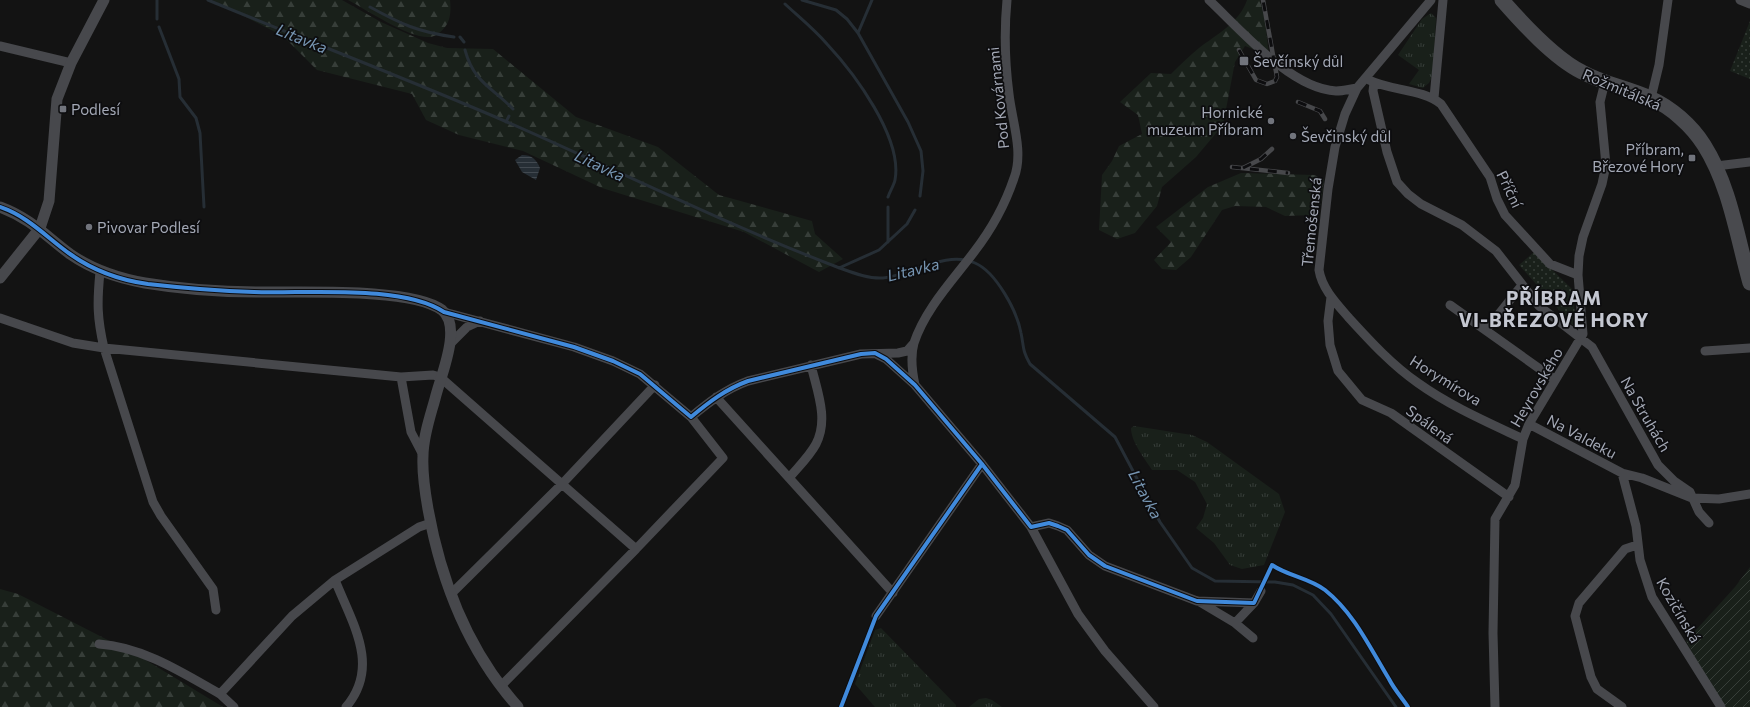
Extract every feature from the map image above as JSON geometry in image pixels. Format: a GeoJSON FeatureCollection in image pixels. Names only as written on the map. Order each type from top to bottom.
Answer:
{"type":"FeatureCollection","features":[{"type":"Feature","properties":{"kind":"main road","name":"Rožmitálská"},"geometry":{"type":"LineString","coordinates":[[1502,0],[1527,28],[1574,67],[1605,82],[1651,98],[1673,112],[1695,133],[1716,166],[1729,204],[1750,283]]}},
{"type":"Feature","properties":{"kind":"street"},"geometry":{"type":"LineString","coordinates":[[0,278],[40,228],[50,201],[57,99],[71,63],[104,0]]}},
{"type":"Feature","properties":{"kind":"street","name":"Pod Kovárnami"},"geometry":{"type":"LineString","coordinates":[[914,344],[930,312],[990,230],[1009,192],[1015,176],[1018,159],[1006,60],[1007,0]]}},
{"type":"Feature","properties":{"kind":"street"},"geometry":{"type":"LineString","coordinates":[[1209,0],[1264,52],[1292,75],[1323,89],[1335,91],[1357,88]]}},
{"type":"Feature","properties":{"kind":"street","name":"Třemošenská"},"geometry":{"type":"LineString","coordinates":[[1331,297],[1320,278],[1319,270],[1328,189],[1335,147],[1346,114],[1357,88],[1370,81],[1431,0]]}},
{"type":"Feature","properties":{"kind":"street"},"geometry":{"type":"LineString","coordinates":[[1370,81],[1434,98],[1442,0]]}},
{"type":"Feature","properties":{"kind":"street"},"geometry":{"type":"LineString","coordinates":[[1651,98],[1659,65],[1668,0]]}},
{"type":"Feature","properties":{"kind":"street"},"geometry":{"type":"LineString","coordinates":[[1740,0],[1750,4]]}},
{"type":"Feature","properties":{"kind":"street"},"geometry":{"type":"LineString","coordinates":[[0,46],[71,63]]}},
{"type":"Feature","properties":{"kind":"street","name":"Na Struhách"},"geometry":{"type":"LineString","coordinates":[[1370,81],[1387,152],[1397,182],[1408,194],[1421,204],[1479,236],[1496,251],[1540,306],[1580,340],[1592,347],[1658,464],[1666,474],[1690,492],[1699,512],[1709,523]]}},
{"type":"Feature","properties":{"kind":"street","name":"Heyrovského"},"geometry":{"type":"LineString","coordinates":[[1495,707],[1493,633],[1495,519],[1515,485],[1522,439],[1529,424],[1554,379],[1580,340],[1583,326],[1578,276],[1583,237],[1602,184],[1606,165],[1600,102],[1605,82]]}},
{"type":"Feature","properties":{"kind":"street","name":"Příční"},"geometry":{"type":"LineString","coordinates":[[1434,98],[1441,104],[1490,176],[1497,199],[1506,215],[1550,264],[1578,276]]}},
{"type":"Feature","properties":{"kind":"street"},"geometry":{"type":"LineString","coordinates":[[1716,166],[1750,162]]}},
{"type":"Feature","properties":{"kind":"street"},"geometry":{"type":"LineString","coordinates":[[0,207],[25,218],[40,228],[69,253],[100,272],[148,284],[206,290],[254,292],[337,292],[389,296],[419,301],[435,306],[444,312],[574,347],[613,361],[640,374],[656,385],[691,416],[723,458],[501,686]]}},
{"type":"Feature","properties":{"kind":"street"},"geometry":{"type":"LineString","coordinates":[[100,272],[97,302],[98,323],[104,348],[153,502],[161,516],[213,588],[216,610]]}},
{"type":"Feature","properties":{"kind":"street"},"geometry":{"type":"LineString","coordinates":[[1486,330],[1522,285]]}},
{"type":"Feature","properties":{"kind":"street","name":"Spálená"},"geometry":{"type":"LineString","coordinates":[[1331,297],[1328,321],[1330,345],[1338,371],[1362,400],[1391,413],[1509,497]]}},
{"type":"Feature","properties":{"kind":"street","name":"Horymírova"},"geometry":{"type":"LineString","coordinates":[[1331,297],[1361,332],[1398,367],[1418,383],[1448,402],[1522,439]]}},
{"type":"Feature","properties":{"kind":"street"},"geometry":{"type":"LineString","coordinates":[[1450,305],[1554,379]]}},
{"type":"Feature","properties":{"kind":"street"},"geometry":{"type":"LineString","coordinates":[[444,312],[449,319],[452,330],[451,343],[440,377],[423,455],[423,480],[431,523],[440,562],[463,622],[486,664],[518,707]]}},
{"type":"Feature","properties":{"kind":"street"},"geometry":{"type":"LineString","coordinates":[[0,318],[73,343],[104,348],[401,377],[433,375],[440,377],[636,549]]}},
{"type":"Feature","properties":{"kind":"street"},"geometry":{"type":"LineString","coordinates":[[451,343],[467,327],[480,321]]}},
{"type":"Feature","properties":{"kind":"street"},"geometry":{"type":"LineString","coordinates":[[691,416],[732,387],[748,381],[862,354],[898,354],[907,351],[914,344]]}},
{"type":"Feature","properties":{"kind":"street"},"geometry":{"type":"LineString","coordinates":[[914,344],[911,364],[915,385]]}},
{"type":"Feature","properties":{"kind":"street"},"geometry":{"type":"LineString","coordinates":[[1705,351],[1750,348]]}},
{"type":"Feature","properties":{"kind":"street"},"geometry":{"type":"LineString","coordinates":[[875,353],[886,360],[915,385],[982,464],[1031,527],[1078,614],[1105,651],[1154,707]]}},
{"type":"Feature","properties":{"kind":"street"},"geometry":{"type":"LineString","coordinates":[[789,478],[816,445],[821,429],[822,416],[811,366]]}},
{"type":"Feature","properties":{"kind":"street"},"geometry":{"type":"LineString","coordinates":[[401,377],[411,432],[423,455]]}},
{"type":"Feature","properties":{"kind":"street"},"geometry":{"type":"LineString","coordinates":[[451,594],[562,484],[656,385]]}},
{"type":"Feature","properties":{"kind":"street"},"geometry":{"type":"LineString","coordinates":[[716,397],[893,593]]}},
{"type":"Feature","properties":{"kind":"street","name":"Na Valdeku"},"geometry":{"type":"LineString","coordinates":[[1529,424],[1622,473]]}},
{"type":"Feature","properties":{"kind":"street"},"geometry":{"type":"LineString","coordinates":[[876,616],[982,464]]}},
{"type":"Feature","properties":{"kind":"street"},"geometry":{"type":"LineString","coordinates":[[1622,473],[1642,478],[1692,498],[1719,499],[1750,494]]}},
{"type":"Feature","properties":{"kind":"street","name":"Kozičínská"},"geometry":{"type":"LineString","coordinates":[[1622,473],[1636,526],[1637,545],[1640,560],[1652,597],[1721,707]]}},
{"type":"Feature","properties":{"kind":"street"},"geometry":{"type":"LineString","coordinates":[[220,694],[292,616],[335,580],[419,527],[431,523]]}},
{"type":"Feature","properties":{"kind":"street"},"geometry":{"type":"LineString","coordinates":[[1031,527],[1049,523],[1067,530],[1089,555],[1105,566],[1197,600],[1235,623],[1253,638]]}},
{"type":"Feature","properties":{"kind":"street"},"geometry":{"type":"LineString","coordinates":[[1622,707],[1598,689],[1591,677],[1575,616],[1579,603],[1625,549],[1637,545]]}},
{"type":"Feature","properties":{"kind":"street"},"geometry":{"type":"LineString","coordinates":[[335,580],[363,656],[364,671],[360,686],[346,707]]}},
{"type":"Feature","properties":{"kind":"street"},"geometry":{"type":"LineString","coordinates":[[1235,623],[1254,603],[1261,592]]}},
{"type":"Feature","properties":{"kind":"street"},"geometry":{"type":"LineString","coordinates":[[1197,600],[1254,603]]}},
{"type":"Feature","properties":{"kind":"street"},"geometry":{"type":"LineString","coordinates":[[99,644],[118,646],[169,666],[220,694],[234,707]]}},
{"type":"Feature","properties":{"kind":"green space"},"geometry":{"type":"Polygon","coordinates":[[[212,0],[342,0],[381,22],[428,43],[447,48],[493,49],[576,117],[658,147],[719,195],[812,221],[815,234],[843,259],[819,272],[744,232],[602,188],[523,151],[459,135],[426,120],[412,94],[317,70],[283,36],[212,0]]]}},
{"type":"Feature","properties":{"kind":"green space"},"geometry":{"type":"Polygon","coordinates":[[[348,0],[450,0],[450,14],[447,24],[439,34],[430,37],[422,36],[400,29],[348,0]]]}},
{"type":"Feature","properties":{"kind":"green space"},"geometry":{"type":"Polygon","coordinates":[[[1247,0],[1260,0],[1265,21],[1269,55],[1245,46],[1235,62],[1223,125],[1196,157],[1162,187],[1157,206],[1135,233],[1117,239],[1099,230],[1102,175],[1112,161],[1119,146],[1142,134],[1138,115],[1120,102],[1151,73],[1171,74],[1195,51],[1227,27],[1239,15],[1247,0]]]}},
{"type":"Feature","properties":{"kind":"green space"},"geometry":{"type":"Polygon","coordinates":[[[1431,13],[1436,18],[1433,75],[1429,83],[1423,88],[1409,84],[1419,70],[1398,55],[1422,19],[1431,13]]]}},
{"type":"Feature","properties":{"kind":"green space"},"geometry":{"type":"Polygon","coordinates":[[[1750,21],[1750,79],[1730,71],[1750,21]]]}},
{"type":"Feature","properties":{"kind":"green space"},"geometry":{"type":"Polygon","coordinates":[[[1241,173],[1314,175],[1324,179],[1321,204],[1314,215],[1285,216],[1266,207],[1235,206],[1222,210],[1191,257],[1176,270],[1162,269],[1154,260],[1171,242],[1156,227],[1208,187],[1241,173]]]}},
{"type":"Feature","properties":{"kind":"green space"},"geometry":{"type":"Polygon","coordinates":[[[1534,252],[1573,290],[1576,329],[1519,265],[1534,252]]]}},
{"type":"Feature","properties":{"kind":"green space"},"geometry":{"type":"Polygon","coordinates":[[[1134,426],[1192,435],[1207,442],[1279,494],[1285,512],[1264,565],[1242,569],[1230,565],[1214,543],[1196,528],[1203,518],[1207,504],[1195,482],[1177,470],[1152,470],[1133,439],[1131,428],[1134,426]]]}},
{"type":"Feature","properties":{"kind":"green space"},"geometry":{"type":"Polygon","coordinates":[[[1750,567],[1750,707],[1722,707],[1686,641],[1735,587],[1750,567]]]}},
{"type":"Feature","properties":{"kind":"green space"},"geometry":{"type":"Polygon","coordinates":[[[0,589],[18,594],[139,656],[223,707],[0,707],[0,589]]]}},
{"type":"Feature","properties":{"kind":"green space"},"geometry":{"type":"Polygon","coordinates":[[[881,628],[956,705],[956,707],[875,707],[855,684],[875,630],[881,628]]]}},
{"type":"Feature","properties":{"kind":"green space"},"geometry":{"type":"Polygon","coordinates":[[[986,698],[1002,707],[969,707],[979,699],[986,698]]]}},
{"type":"Feature","properties":{"kind":"shaded area"},"geometry":{"type":"Polygon","coordinates":[[[522,155],[531,157],[540,168],[536,180],[522,172],[515,160],[522,155]]]}},
{"type":"Feature","properties":{"kind":"waterway"},"geometry":{"type":"LineString","coordinates":[[157,0],[157,19]]}},
{"type":"Feature","properties":{"kind":"waterway","name":"Litavka"},"geometry":{"type":"LineString","coordinates":[[208,0],[470,106],[754,233],[848,271],[866,276],[883,278],[906,273],[929,264],[952,259],[975,263],[983,268],[998,283],[1010,304],[1019,324],[1024,352],[1030,364],[1115,437],[1160,522],[1192,568],[1215,581],[1275,582],[1293,585],[1313,595],[1331,614],[1396,707]]}},
{"type":"Feature","properties":{"kind":"waterway"},"geometry":{"type":"LineString","coordinates":[[802,0],[836,10],[847,19],[858,33],[908,122],[921,151],[923,171],[920,196]]}},
{"type":"Feature","properties":{"kind":"waterway"},"geometry":{"type":"LineString","coordinates":[[858,33],[872,0]]}},
{"type":"Feature","properties":{"kind":"waterway"},"geometry":{"type":"LineString","coordinates":[[785,4],[817,33],[838,56],[874,107],[892,145],[895,163],[895,180],[888,197]]}},
{"type":"Feature","properties":{"kind":"waterway"},"geometry":{"type":"LineString","coordinates":[[370,7],[391,18],[420,30],[454,37]]}},
{"type":"Feature","properties":{"kind":"waterway"},"geometry":{"type":"LineString","coordinates":[[159,27],[179,79],[180,97],[196,118],[200,133],[204,207]]}},
{"type":"Feature","properties":{"kind":"waterway"},"geometry":{"type":"LineString","coordinates":[[460,37],[464,42]]}},
{"type":"Feature","properties":{"kind":"waterway"},"geometry":{"type":"LineString","coordinates":[[465,50],[473,70],[484,84],[513,109]]}},
{"type":"Feature","properties":{"kind":"waterway","name":"Litavka"},"geometry":{"type":"LineString","coordinates":[[506,122],[509,116]]}},
{"type":"Feature","properties":{"kind":"waterway"},"geometry":{"type":"LineString","coordinates":[[888,207],[888,242]]}},
{"type":"Feature","properties":{"kind":"waterway"},"geometry":{"type":"LineString","coordinates":[[839,268],[879,250],[907,224],[915,210]]}},
{"type":"Feature","properties":{"kind":"railway"},"geometry":{"type":"LineString","coordinates":[[1239,50],[1256,80],[1267,84],[1275,81],[1277,77],[1263,0]]}},
{"type":"Feature","properties":{"kind":"railway"},"geometry":{"type":"LineString","coordinates":[[1298,102],[1320,111],[1325,119]]}},
{"type":"Feature","properties":{"kind":"railway"},"geometry":{"type":"LineString","coordinates":[[1243,168],[1261,159],[1272,149]]}},
{"type":"Feature","properties":{"kind":"railway"},"geometry":{"type":"LineString","coordinates":[[1232,167],[1288,173]]}},
{"type":"Feature","properties":{"kind":"cycle path"},"geometry":{"type":"LineString","coordinates":[[0,207],[29,222],[61,248],[79,260],[107,274],[148,284],[188,288],[254,292],[352,292],[404,297],[426,303],[444,312],[574,347],[613,361],[640,374],[691,417],[718,396],[748,381],[861,354],[875,353],[886,359],[915,385],[982,464],[1031,527],[1049,523],[1067,530],[1089,555],[1105,566],[1197,601],[1254,603],[1272,565],[1278,569],[1319,586],[1345,609],[1368,643],[1393,686],[1408,707]]}},
{"type":"Feature","properties":{"kind":"cycle path"},"geometry":{"type":"LineString","coordinates":[[841,707],[876,616],[982,464]]}},
{"type":"Feature","properties":{"kind":"place","name":"Ševčínský důl"},"geometry":{"type":"Point","coordinates":[1244,61]}},
{"type":"Feature","properties":{"kind":"place","name":"Podlesí"},"geometry":{"type":"Point","coordinates":[63,109]}},
{"type":"Feature","properties":{"kind":"place","name":"Hornické muzeum Příbram"},"geometry":{"type":"Point","coordinates":[1271,121]}},
{"type":"Feature","properties":{"kind":"place","name":"Ševčinský důl"},"geometry":{"type":"Point","coordinates":[1293,136]}},
{"type":"Feature","properties":{"kind":"place","name":"Příbram, Březové Hory"},"geometry":{"type":"Point","coordinates":[1692,158]}},
{"type":"Feature","properties":{"kind":"place","name":"Pivovar Podlesí"},"geometry":{"type":"Point","coordinates":[89,227]}},
{"type":"Feature","properties":{"kind":"district","name":"PŘÍBRAM VI-BŘEZOVÉ HORY"},"geometry":{"type":"Point","coordinates":[1554,308]}}]}
